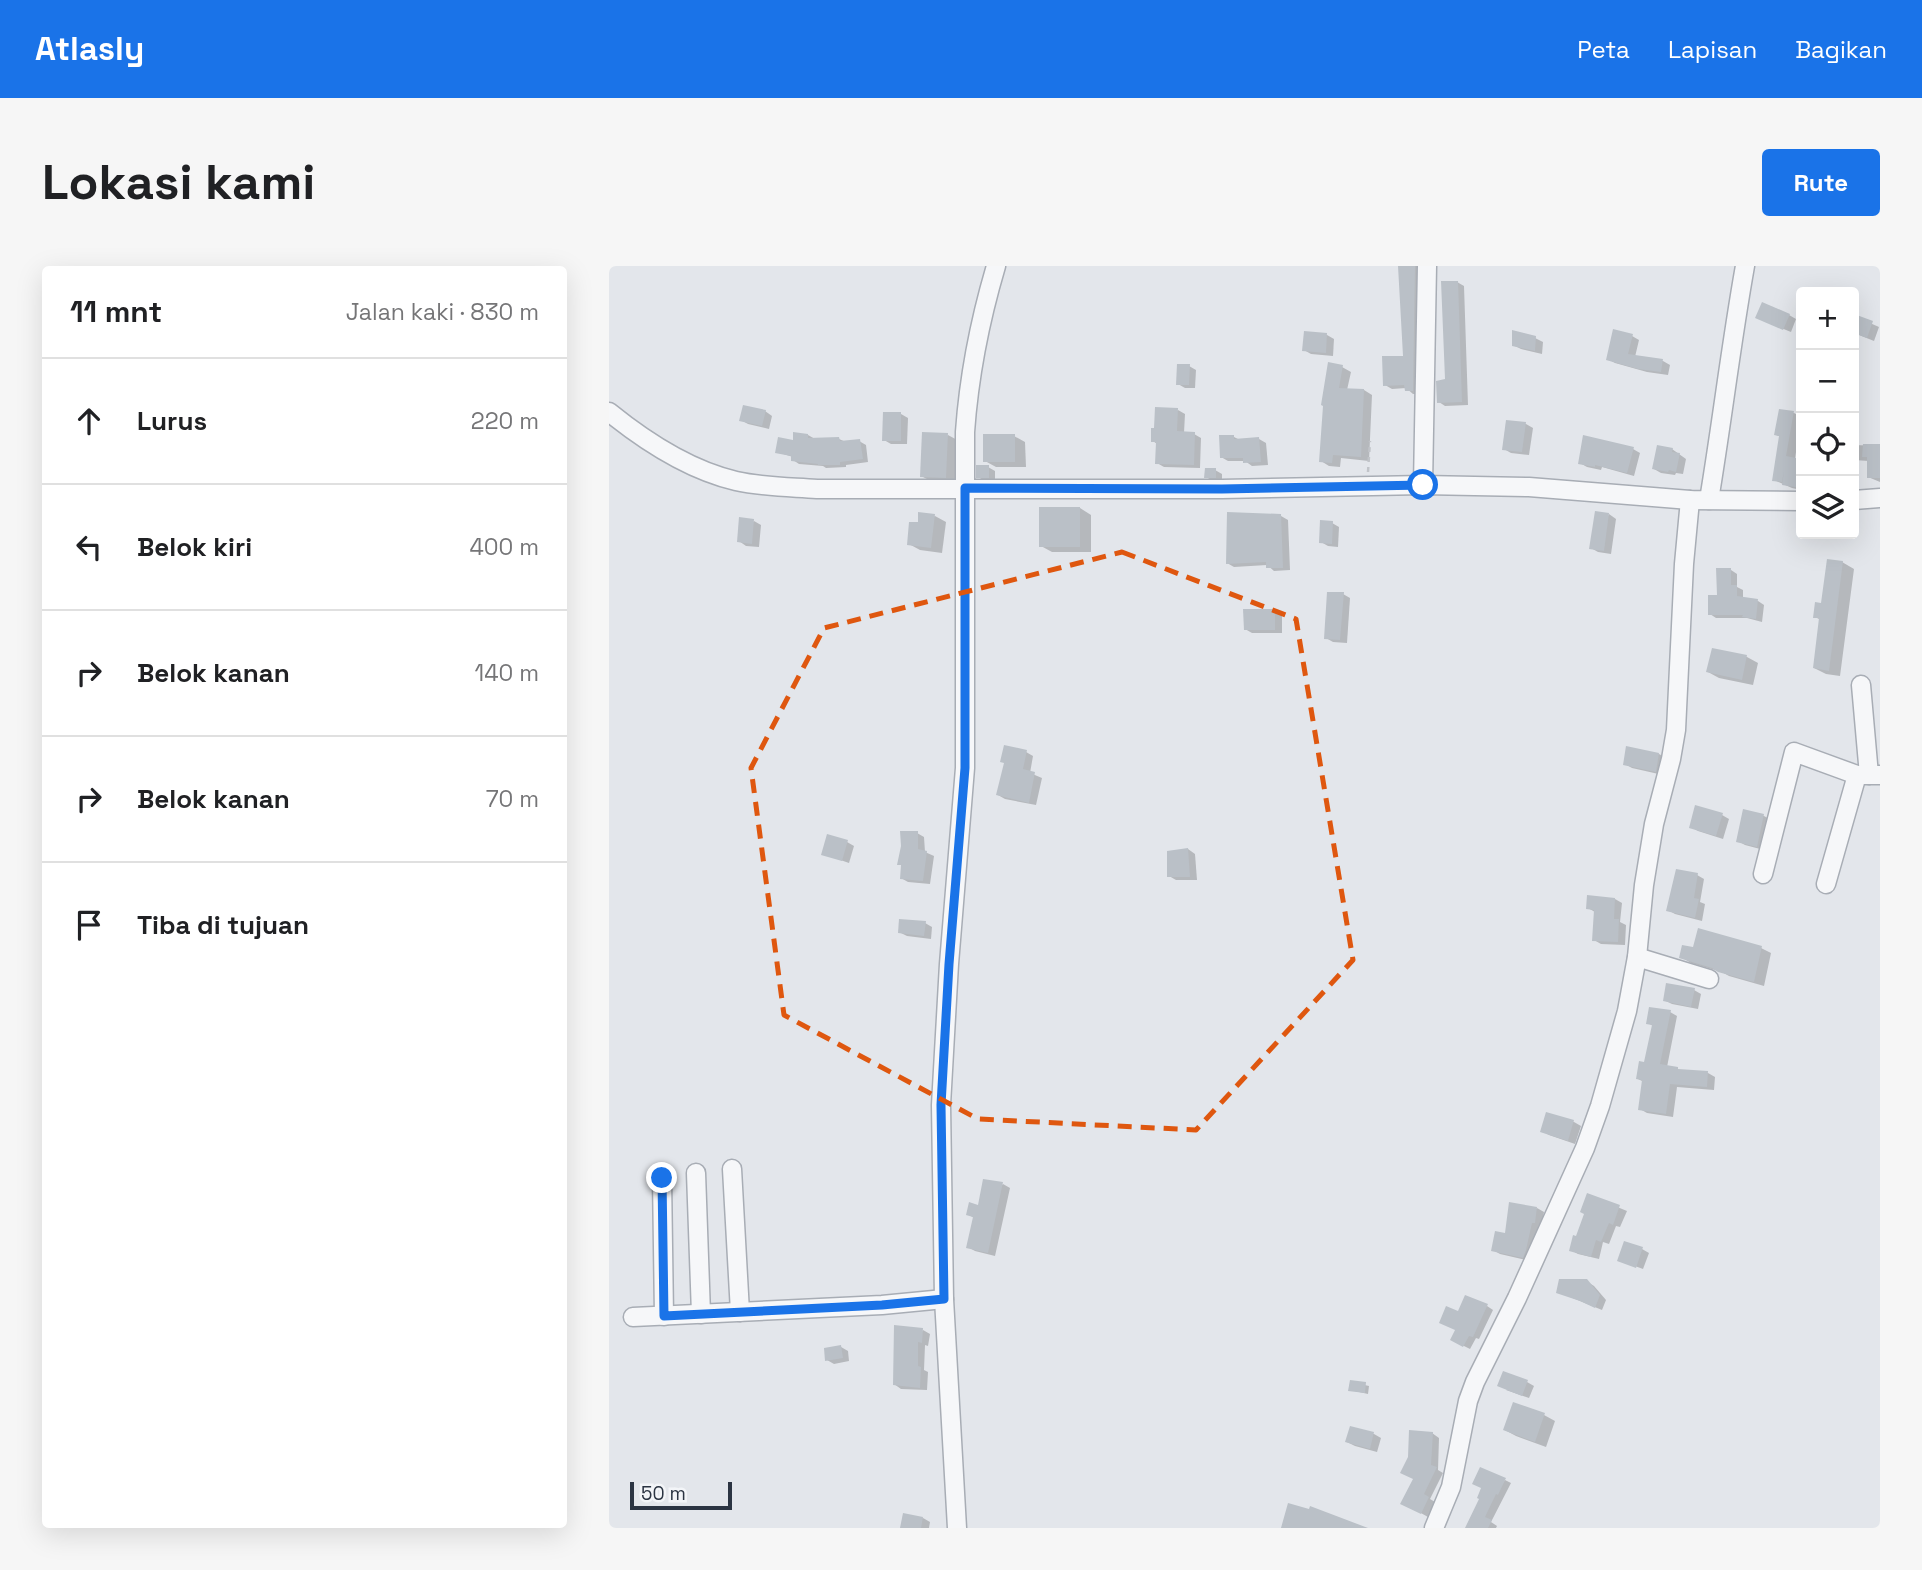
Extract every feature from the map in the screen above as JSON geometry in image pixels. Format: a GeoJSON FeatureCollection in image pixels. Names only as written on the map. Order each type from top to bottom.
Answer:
{"type":"FeatureCollection","features":[{"type":"Feature","properties":{"kind":"street"},"geometry":{"type":"LineString","coordinates":[[957,1528],[944,1299],[941,1105],[965,768],[967,398],[984,308],[996,266]]}},
{"type":"Feature","properties":{"kind":"street"},"geometry":{"type":"LineString","coordinates":[[1423,485],[1427,266]]}},
{"type":"Feature","properties":{"kind":"street"},"geometry":{"type":"LineString","coordinates":[[1709,500],[1745,266]]}},
{"type":"Feature","properties":{"kind":"street"},"geometry":{"type":"LineString","coordinates":[[609,413],[677,459],[703,471],[736,481],[768,486],[817,489],[1222,489],[1423,485],[1529,487],[1691,500],[1796,502]]}},
{"type":"Feature","properties":{"kind":"street"},"geometry":{"type":"LineString","coordinates":[[1859,500],[1880,498]]}},
{"type":"Feature","properties":{"kind":"street"},"geometry":{"type":"LineString","coordinates":[[1434,1528],[1451,1487],[1468,1401],[1475,1382],[1517,1298],[1585,1148],[1627,1011],[1637,957],[1650,849],[1676,730],[1684,564],[1691,500]]}},
{"type":"Feature","properties":{"kind":"street"},"geometry":{"type":"LineString","coordinates":[[1826,884],[1869,775],[1861,685]]}},
{"type":"Feature","properties":{"kind":"street"},"geometry":{"type":"LineString","coordinates":[[1763,874],[1794,752],[1869,775]]}},
{"type":"Feature","properties":{"kind":"street"},"geometry":{"type":"LineString","coordinates":[[1637,957],[1709,979]]}},
{"type":"Feature","properties":{"kind":"street"},"geometry":{"type":"LineString","coordinates":[[732,1169],[740,1312]]}},
{"type":"Feature","properties":{"kind":"street"},"geometry":{"type":"LineString","coordinates":[[696,1173],[701,1314]]}},
{"type":"Feature","properties":{"kind":"street"},"geometry":{"type":"LineString","coordinates":[[662,1178],[664,1316]]}},
{"type":"Feature","properties":{"kind":"street"},"geometry":{"type":"LineString","coordinates":[[633,1317],[882,1305],[944,1299]]}},
{"type":"Feature","properties":{"kind":"path"},"geometry":{"type":"LineString","coordinates":[[1367,486],[1370,440]]}},
{"type":"Feature","properties":{"kind":"highlighted area"},"geometry":{"type":"Polygon","coordinates":[[[1122,552],[1296,619],[1353,960],[1196,1130],[978,1119],[784,1015],[751,768],[824,628],[1122,552]]]}},
{"type":"Feature","properties":{"kind":"building"},"geometry":{"type":"Polygon","coordinates":[[[1398,266],[1415,266],[1413,391],[1405,391],[1404,385],[1383,386],[1382,356],[1403,356],[1398,266]]]}},
{"type":"Feature","properties":{"kind":"building"},"geometry":{"type":"Polygon","coordinates":[[[1441,281],[1458,281],[1462,402],[1437,403],[1436,381],[1445,379],[1441,281]]]}},
{"type":"Feature","properties":{"kind":"building"},"geometry":{"type":"Polygon","coordinates":[[[1762,302],[1790,314],[1783,330],[1755,318],[1762,302]]]}},
{"type":"Feature","properties":{"kind":"building"},"geometry":{"type":"Polygon","coordinates":[[[1859,316],[1873,321],[1867,338],[1859,335],[1859,316]]]}},
{"type":"Feature","properties":{"kind":"building"},"geometry":{"type":"Polygon","coordinates":[[[1613,329],[1633,334],[1628,354],[1663,359],[1661,372],[1606,360],[1613,329]]]}},
{"type":"Feature","properties":{"kind":"building"},"geometry":{"type":"Polygon","coordinates":[[[1512,330],[1536,336],[1535,351],[1512,346],[1512,330]]]}},
{"type":"Feature","properties":{"kind":"building"},"geometry":{"type":"Polygon","coordinates":[[[1304,331],[1327,333],[1326,353],[1302,351],[1304,331]]]}},
{"type":"Feature","properties":{"kind":"building"},"geometry":{"type":"Polygon","coordinates":[[[1328,362],[1343,365],[1339,388],[1364,389],[1361,457],[1333,455],[1332,463],[1319,462],[1321,405],[1328,362]]]}},
{"type":"Feature","properties":{"kind":"building"},"geometry":{"type":"Polygon","coordinates":[[[1177,364],[1190,364],[1189,385],[1176,385],[1177,364]]]}},
{"type":"Feature","properties":{"kind":"building"},"geometry":{"type":"Polygon","coordinates":[[[743,405],[766,410],[762,426],[739,421],[743,405]]]}},
{"type":"Feature","properties":{"kind":"building"},"geometry":{"type":"Polygon","coordinates":[[[1155,407],[1178,408],[1177,431],[1195,432],[1194,465],[1155,464],[1156,442],[1151,442],[1151,428],[1154,428],[1155,407]]]}},
{"type":"Feature","properties":{"kind":"building"},"geometry":{"type":"Polygon","coordinates":[[[1779,409],[1794,411],[1786,456],[1796,458],[1796,487],[1782,485],[1784,471],[1782,482],[1772,481],[1779,436],[1774,435],[1779,409]]]}},
{"type":"Feature","properties":{"kind":"building"},"geometry":{"type":"Polygon","coordinates":[[[883,412],[901,412],[901,441],[882,441],[883,412]]]}},
{"type":"Feature","properties":{"kind":"building"},"geometry":{"type":"Polygon","coordinates":[[[1506,420],[1526,422],[1522,452],[1502,450],[1506,420]]]}},
{"type":"Feature","properties":{"kind":"building"},"geometry":{"type":"Polygon","coordinates":[[[793,432],[808,434],[808,438],[839,437],[840,441],[860,439],[863,459],[840,462],[840,465],[791,461],[791,456],[775,453],[778,437],[793,440],[793,432]]]}},
{"type":"Feature","properties":{"kind":"building"},"geometry":{"type":"Polygon","coordinates":[[[922,432],[948,433],[946,478],[920,477],[922,432]]]}},
{"type":"Feature","properties":{"kind":"building"},"geometry":{"type":"Polygon","coordinates":[[[983,434],[1015,434],[1015,462],[983,462],[983,434]]]}},
{"type":"Feature","properties":{"kind":"building"},"geometry":{"type":"Polygon","coordinates":[[[1219,435],[1234,435],[1234,439],[1259,437],[1261,462],[1243,463],[1243,458],[1220,458],[1219,435]]]}},
{"type":"Feature","properties":{"kind":"building"},"geometry":{"type":"Polygon","coordinates":[[[1583,435],[1634,447],[1627,473],[1578,464],[1583,435]]]}},
{"type":"Feature","properties":{"kind":"building"},"geometry":{"type":"Polygon","coordinates":[[[1863,444],[1880,444],[1880,478],[1867,478],[1867,457],[1862,457],[1863,444]]]}},
{"type":"Feature","properties":{"kind":"building"},"geometry":{"type":"Polygon","coordinates":[[[1657,445],[1673,448],[1672,452],[1680,453],[1676,472],[1652,469],[1657,445]]]}},
{"type":"Feature","properties":{"kind":"building"},"geometry":{"type":"Polygon","coordinates":[[[976,465],[989,465],[989,478],[976,478],[976,465]]]}},
{"type":"Feature","properties":{"kind":"building"},"geometry":{"type":"Polygon","coordinates":[[[1205,468],[1216,468],[1216,478],[1204,478],[1205,468]]]}},
{"type":"Feature","properties":{"kind":"building"},"geometry":{"type":"Polygon","coordinates":[[[1039,507],[1080,507],[1080,547],[1039,547],[1039,507]]]}},
{"type":"Feature","properties":{"kind":"building"},"geometry":{"type":"Polygon","coordinates":[[[1595,511],[1609,513],[1604,551],[1589,549],[1595,511]]]}},
{"type":"Feature","properties":{"kind":"building"},"geometry":{"type":"Polygon","coordinates":[[[918,512],[935,514],[931,548],[907,545],[909,522],[918,522],[918,512]]]}},
{"type":"Feature","properties":{"kind":"building"},"geometry":{"type":"Polygon","coordinates":[[[1227,512],[1281,514],[1283,568],[1266,568],[1266,562],[1226,564],[1227,512]]]}},
{"type":"Feature","properties":{"kind":"building"},"geometry":{"type":"Polygon","coordinates":[[[739,517],[754,519],[752,544],[737,542],[739,517]]]}},
{"type":"Feature","properties":{"kind":"building"},"geometry":{"type":"Polygon","coordinates":[[[1320,520],[1333,521],[1332,544],[1319,543],[1320,520]]]}},
{"type":"Feature","properties":{"kind":"building"},"geometry":{"type":"Polygon","coordinates":[[[1827,559],[1843,561],[1829,671],[1813,668],[1819,618],[1813,618],[1815,602],[1821,603],[1827,559]]]}},
{"type":"Feature","properties":{"kind":"building"},"geometry":{"type":"Polygon","coordinates":[[[1716,568],[1731,568],[1731,585],[1737,585],[1737,596],[1758,599],[1756,619],[1742,617],[1743,615],[1708,615],[1708,595],[1717,595],[1716,568]]]}},
{"type":"Feature","properties":{"kind":"building"},"geometry":{"type":"Polygon","coordinates":[[[1327,592],[1344,592],[1340,640],[1324,639],[1327,592]]]}},
{"type":"Feature","properties":{"kind":"building"},"geometry":{"type":"Polygon","coordinates":[[[1243,609],[1275,609],[1275,630],[1244,630],[1243,609]]]}},
{"type":"Feature","properties":{"kind":"building"},"geometry":{"type":"Polygon","coordinates":[[[1712,648],[1747,655],[1742,680],[1706,672],[1712,648]]]}},
{"type":"Feature","properties":{"kind":"building"},"geometry":{"type":"Polygon","coordinates":[[[1004,745],[1027,750],[1023,769],[1035,772],[1029,803],[996,795],[1004,763],[1000,762],[1004,745]]]}},
{"type":"Feature","properties":{"kind":"building"},"geometry":{"type":"Polygon","coordinates":[[[1626,746],[1659,753],[1656,772],[1623,765],[1626,746]]]}},
{"type":"Feature","properties":{"kind":"building"},"geometry":{"type":"Polygon","coordinates":[[[1695,805],[1723,813],[1716,836],[1689,828],[1695,805]]]}},
{"type":"Feature","properties":{"kind":"building"},"geometry":{"type":"Polygon","coordinates":[[[1743,809],[1764,814],[1757,847],[1736,842],[1743,809]]]}},
{"type":"Feature","properties":{"kind":"building"},"geometry":{"type":"Polygon","coordinates":[[[900,831],[918,831],[918,849],[927,851],[923,881],[900,879],[901,865],[897,865],[901,846],[900,831]]]}},
{"type":"Feature","properties":{"kind":"building"},"geometry":{"type":"Polygon","coordinates":[[[827,834],[848,840],[842,861],[821,855],[827,834]]]}},
{"type":"Feature","properties":{"kind":"building"},"geometry":{"type":"Polygon","coordinates":[[[1188,848],[1190,877],[1167,877],[1167,851],[1188,848]]]}},
{"type":"Feature","properties":{"kind":"building"},"geometry":{"type":"Polygon","coordinates":[[[1676,869],[1698,873],[1694,898],[1699,899],[1695,918],[1666,911],[1676,869]]]}},
{"type":"Feature","properties":{"kind":"building"},"geometry":{"type":"Polygon","coordinates":[[[1587,895],[1615,898],[1614,919],[1619,919],[1618,942],[1592,941],[1594,910],[1586,909],[1587,895]]]}},
{"type":"Feature","properties":{"kind":"building"},"geometry":{"type":"Polygon","coordinates":[[[899,919],[926,921],[924,936],[898,933],[899,919]]]}},
{"type":"Feature","properties":{"kind":"building"},"geometry":{"type":"Polygon","coordinates":[[[1698,928],[1762,946],[1754,982],[1679,958],[1682,945],[1693,947],[1698,928]]]}},
{"type":"Feature","properties":{"kind":"building"},"geometry":{"type":"Polygon","coordinates":[[[1666,983],[1695,988],[1691,1007],[1663,1001],[1666,983]]]}},
{"type":"Feature","properties":{"kind":"building"},"geometry":{"type":"Polygon","coordinates":[[[1649,1007],[1671,1010],[1660,1064],[1678,1069],[1708,1071],[1707,1087],[1670,1084],[1666,1114],[1638,1110],[1642,1080],[1636,1079],[1639,1061],[1644,1062],[1652,1025],[1646,1024],[1649,1007]]]}},
{"type":"Feature","properties":{"kind":"building"},"geometry":{"type":"Polygon","coordinates":[[[1546,1112],[1574,1120],[1568,1141],[1540,1132],[1546,1112]]]}},
{"type":"Feature","properties":{"kind":"building"},"geometry":{"type":"Polygon","coordinates":[[[983,1179],[1003,1182],[988,1253],[966,1248],[973,1217],[966,1215],[969,1202],[978,1205],[983,1179]]]}},
{"type":"Feature","properties":{"kind":"building"},"geometry":{"type":"Polygon","coordinates":[[[1587,1193],[1620,1205],[1613,1225],[1609,1223],[1601,1242],[1596,1240],[1591,1257],[1569,1251],[1573,1235],[1576,1236],[1584,1214],[1580,1212],[1587,1193]]]}},
{"type":"Feature","properties":{"kind":"building"},"geometry":{"type":"Polygon","coordinates":[[[1509,1202],[1537,1207],[1535,1223],[1532,1223],[1523,1258],[1491,1251],[1495,1231],[1505,1233],[1509,1202]]]}},
{"type":"Feature","properties":{"kind":"building"},"geometry":{"type":"Polygon","coordinates":[[[1624,1241],[1643,1247],[1636,1268],[1617,1261],[1624,1241]]]}},
{"type":"Feature","properties":{"kind":"building"},"geometry":{"type":"Polygon","coordinates":[[[1559,1279],[1587,1279],[1600,1295],[1595,1308],[1556,1293],[1559,1279]]]}},
{"type":"Feature","properties":{"kind":"building"},"geometry":{"type":"Polygon","coordinates":[[[1465,1295],[1488,1304],[1473,1337],[1469,1336],[1463,1347],[1450,1340],[1455,1330],[1439,1323],[1446,1306],[1458,1311],[1465,1295]]]}},
{"type":"Feature","properties":{"kind":"building"},"geometry":{"type":"Polygon","coordinates":[[[894,1325],[923,1328],[922,1343],[918,1342],[920,1388],[893,1385],[894,1325]]]}},
{"type":"Feature","properties":{"kind":"building"},"geometry":{"type":"Polygon","coordinates":[[[841,1345],[843,1358],[825,1361],[824,1348],[841,1345]]]}},
{"type":"Feature","properties":{"kind":"building"},"geometry":{"type":"Polygon","coordinates":[[[1503,1371],[1528,1380],[1522,1396],[1497,1386],[1503,1371]]]}},
{"type":"Feature","properties":{"kind":"building"},"geometry":{"type":"Polygon","coordinates":[[[1350,1380],[1366,1382],[1365,1393],[1348,1391],[1350,1380]]]}},
{"type":"Feature","properties":{"kind":"building"},"geometry":{"type":"Polygon","coordinates":[[[1513,1402],[1545,1413],[1535,1442],[1503,1430],[1513,1402]]]}},
{"type":"Feature","properties":{"kind":"building"},"geometry":{"type":"Polygon","coordinates":[[[1350,1426],[1374,1432],[1370,1449],[1345,1442],[1350,1426]]]}},
{"type":"Feature","properties":{"kind":"building"},"geometry":{"type":"Polygon","coordinates":[[[1409,1430],[1433,1432],[1431,1465],[1437,1467],[1424,1494],[1429,1497],[1421,1514],[1400,1504],[1413,1479],[1400,1473],[1408,1457],[1409,1430]]]}},
{"type":"Feature","properties":{"kind":"building"},"geometry":{"type":"Polygon","coordinates":[[[1480,1467],[1506,1478],[1485,1517],[1492,1520],[1488,1528],[1465,1528],[1479,1499],[1477,1498],[1481,1488],[1472,1484],[1480,1467]]]}},
{"type":"Feature","properties":{"kind":"building"},"geometry":{"type":"Polygon","coordinates":[[[1288,1503],[1309,1509],[1310,1506],[1368,1528],[1281,1528],[1288,1503]]]}},
{"type":"Feature","properties":{"kind":"building"},"geometry":{"type":"Polygon","coordinates":[[[903,1513],[923,1517],[921,1528],[900,1528],[903,1513]]]}},
{"type":"Feature","properties":{"kind":"route"},"geometry":{"type":"LineString","coordinates":[[662,1178],[664,1316],[882,1305],[944,1299],[941,1105],[965,768],[965,488],[1222,489],[1423,485]]}}]}
